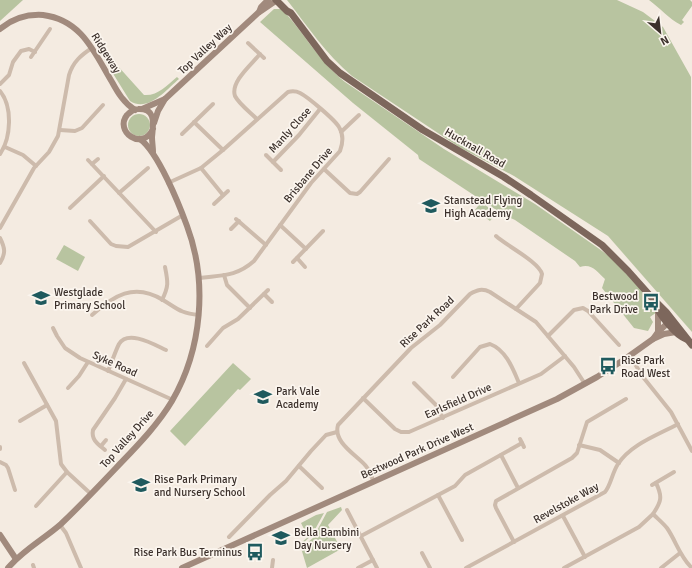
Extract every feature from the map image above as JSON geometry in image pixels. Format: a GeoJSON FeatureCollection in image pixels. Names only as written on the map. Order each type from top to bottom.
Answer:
{"type":"FeatureCollection","features":[{"type":"Feature","properties":{"kind":"main road","name":"Hucknall Road"},"geometry":{"type":"LineString","coordinates":[[278,0],[290,9],[327,60],[340,74],[423,130],[504,177],[602,245],[628,270],[653,299],[673,325],[680,337],[690,343]]}},
{"type":"Feature","properties":{"kind":"main road","name":"Hucknall Road"},"geometry":{"type":"LineString","coordinates":[[653,299],[658,311],[673,325]]}},
{"type":"Feature","properties":{"kind":"street"},"geometry":{"type":"LineString","coordinates":[[258,13],[261,7],[268,0]]}},
{"type":"Feature","properties":{"kind":"street"},"geometry":{"type":"LineString","coordinates":[[258,13],[278,0]]}},
{"type":"Feature","properties":{"kind":"street","name":"Top Valley Way"},"geometry":{"type":"LineString","coordinates":[[154,126],[158,111],[165,99],[258,13]]}},
{"type":"Feature","properties":{"kind":"street","name":"Ridgeway"},"geometry":{"type":"LineString","coordinates":[[0,29],[23,17],[40,15],[51,16],[62,20],[84,36],[122,99],[135,110]]}},
{"type":"Feature","properties":{"kind":"street"},"geometry":{"type":"LineString","coordinates":[[31,57],[50,29]]}},
{"type":"Feature","properties":{"kind":"street"},"geometry":{"type":"LineString","coordinates":[[248,43],[264,58]]}},
{"type":"Feature","properties":{"kind":"street"},"geometry":{"type":"LineString","coordinates":[[0,228],[36,166],[54,144],[60,130],[71,69],[80,56],[92,48]]}},
{"type":"Feature","properties":{"kind":"street"},"geometry":{"type":"LineString","coordinates":[[0,84],[9,74],[13,62],[21,50],[29,49],[35,52]]}},
{"type":"Feature","properties":{"kind":"street"},"geometry":{"type":"LineString","coordinates":[[257,119],[238,100],[234,92],[236,81],[260,54]]}},
{"type":"Feature","properties":{"kind":"street"},"geometry":{"type":"LineString","coordinates":[[0,91],[6,103],[9,125],[5,147],[0,154]]}},
{"type":"Feature","properties":{"kind":"street"},"geometry":{"type":"LineString","coordinates":[[168,184],[201,168],[283,95],[292,91],[301,93],[335,122],[342,132],[359,115]]}},
{"type":"Feature","properties":{"kind":"street","name":"Ridgeway"},"geometry":{"type":"LineString","coordinates":[[122,99],[125,118]]}},
{"type":"Feature","properties":{"kind":"street","name":"Top Valley Way"},"geometry":{"type":"LineString","coordinates":[[142,110],[165,99]]}},
{"type":"Feature","properties":{"kind":"street"},"geometry":{"type":"LineString","coordinates":[[205,104],[209,107]]}},
{"type":"Feature","properties":{"kind":"street"},"geometry":{"type":"LineString","coordinates":[[182,134],[213,104]]}},
{"type":"Feature","properties":{"kind":"street"},"geometry":{"type":"LineString","coordinates":[[60,130],[79,130],[101,107],[104,113]]}},
{"type":"Feature","properties":{"kind":"street","name":"Manly Close"},"geometry":{"type":"LineString","coordinates":[[273,162],[299,135],[320,109]]}},
{"type":"Feature","properties":{"kind":"street"},"geometry":{"type":"LineString","coordinates":[[135,110],[142,110],[152,116],[154,126],[148,136],[140,139],[134,138],[126,131],[124,125],[125,118],[135,110]]}},
{"type":"Feature","properties":{"kind":"street"},"geometry":{"type":"LineString","coordinates":[[351,115],[355,119]]}},
{"type":"Feature","properties":{"kind":"street"},"geometry":{"type":"LineString","coordinates":[[194,122],[223,150]]}},
{"type":"Feature","properties":{"kind":"street","name":"Top Valley Drive"},"geometry":{"type":"LineString","coordinates":[[153,152],[154,126]]}},
{"type":"Feature","properties":{"kind":"street","name":"Brisbane Drive"},"geometry":{"type":"LineString","coordinates":[[199,278],[237,273],[245,269],[254,261],[311,183],[340,151],[342,145],[342,132]]}},
{"type":"Feature","properties":{"kind":"street","name":"Top Valley Drive"},"geometry":{"type":"LineString","coordinates":[[8,568],[30,547],[60,525],[149,433],[173,400],[192,353],[199,315],[199,278],[193,246],[183,215],[153,152],[146,143],[140,139]]}},
{"type":"Feature","properties":{"kind":"street"},"geometry":{"type":"LineString","coordinates":[[5,147],[23,155],[36,166]]}},
{"type":"Feature","properties":{"kind":"street","name":"Manly Close"},"geometry":{"type":"LineString","coordinates":[[266,155],[281,170]]}},
{"type":"Feature","properties":{"kind":"street"},"geometry":{"type":"LineString","coordinates":[[92,164],[98,159]]}},
{"type":"Feature","properties":{"kind":"street"},"geometry":{"type":"LineString","coordinates":[[324,169],[350,193],[357,194],[389,159]]}},
{"type":"Feature","properties":{"kind":"street"},"geometry":{"type":"LineString","coordinates":[[88,160],[156,232]]}},
{"type":"Feature","properties":{"kind":"street"},"geometry":{"type":"LineString","coordinates":[[382,160],[386,163]]}},
{"type":"Feature","properties":{"kind":"street"},"geometry":{"type":"LineString","coordinates":[[119,193],[146,169],[140,166]]}},
{"type":"Feature","properties":{"kind":"street"},"geometry":{"type":"LineString","coordinates":[[201,168],[223,196]]}},
{"type":"Feature","properties":{"kind":"street"},"geometry":{"type":"LineString","coordinates":[[73,207],[104,176]]}},
{"type":"Feature","properties":{"kind":"street"},"geometry":{"type":"LineString","coordinates":[[214,204],[228,191]]}},
{"type":"Feature","properties":{"kind":"street"},"geometry":{"type":"LineString","coordinates":[[90,221],[111,244],[123,248],[134,245],[183,215]]}},
{"type":"Feature","properties":{"kind":"street"},"geometry":{"type":"LineString","coordinates":[[231,229],[237,220],[266,245]]}},
{"type":"Feature","properties":{"kind":"street"},"geometry":{"type":"LineString","coordinates":[[90,228],[94,225]]}},
{"type":"Feature","properties":{"kind":"street"},"geometry":{"type":"LineString","coordinates":[[280,225],[306,249]]}},
{"type":"Feature","properties":{"kind":"street"},"geometry":{"type":"LineString","coordinates":[[293,262],[306,249],[318,233],[323,231]]}},
{"type":"Feature","properties":{"kind":"street"},"geometry":{"type":"LineString","coordinates":[[496,236],[538,266],[542,272],[540,283],[516,308]]}},
{"type":"Feature","properties":{"kind":"street"},"geometry":{"type":"LineString","coordinates":[[0,238],[5,250],[0,263]]}},
{"type":"Feature","properties":{"kind":"street"},"geometry":{"type":"LineString","coordinates":[[297,258],[305,267]]}},
{"type":"Feature","properties":{"kind":"street"},"geometry":{"type":"LineString","coordinates":[[162,300],[168,285],[164,274],[165,267]]}},
{"type":"Feature","properties":{"kind":"street"},"geometry":{"type":"LineString","coordinates":[[224,275],[227,285],[250,308]]}},
{"type":"Feature","properties":{"kind":"street"},"geometry":{"type":"LineString","coordinates":[[206,346],[209,340],[223,328],[238,319],[268,290]]}},
{"type":"Feature","properties":{"kind":"street","name":"Rise Park Road"},"geometry":{"type":"LineString","coordinates":[[337,432],[340,422],[411,348],[440,325],[470,294],[475,291],[486,290],[533,320],[574,367],[585,384]]}},
{"type":"Feature","properties":{"kind":"street"},"geometry":{"type":"LineString","coordinates":[[92,308],[93,314],[111,299],[123,293],[141,292],[153,295],[179,311],[199,315]]}},
{"type":"Feature","properties":{"kind":"street"},"geometry":{"type":"LineString","coordinates":[[264,294],[272,302]]}},
{"type":"Feature","properties":{"kind":"street"},"geometry":{"type":"LineString","coordinates":[[548,336],[574,310],[583,308],[588,311],[619,345]]}},
{"type":"Feature","properties":{"kind":"street"},"geometry":{"type":"LineString","coordinates":[[658,311],[658,332]]}},
{"type":"Feature","properties":{"kind":"street"},"geometry":{"type":"LineString","coordinates":[[653,339],[658,332],[673,325]]}},
{"type":"Feature","properties":{"kind":"street"},"geometry":{"type":"LineString","coordinates":[[653,339],[664,334],[673,325]]}},
{"type":"Feature","properties":{"kind":"street","name":"Syke Road"},"geometry":{"type":"LineString","coordinates":[[53,328],[54,337],[72,353],[88,362],[173,400]]}},
{"type":"Feature","properties":{"kind":"street"},"geometry":{"type":"LineString","coordinates":[[108,371],[120,344],[127,338],[135,337],[166,350]]}},
{"type":"Feature","properties":{"kind":"street","name":"Bestwood Park Drive West"},"geometry":{"type":"LineString","coordinates":[[182,568],[196,565],[557,399],[585,384],[630,356],[653,339]]}},
{"type":"Feature","properties":{"kind":"street"},"geometry":{"type":"LineString","coordinates":[[453,377],[480,347],[490,344],[497,348],[505,356],[513,368],[519,383]]}},
{"type":"Feature","properties":{"kind":"street"},"geometry":{"type":"LineString","coordinates":[[159,352],[160,347]]}},
{"type":"Feature","properties":{"kind":"street","name":"Earlsfield Drive"},"geometry":{"type":"LineString","coordinates":[[363,398],[395,429],[401,432],[409,432],[546,371],[565,356]]}},
{"type":"Feature","properties":{"kind":"street"},"geometry":{"type":"LineString","coordinates":[[630,356],[641,375],[671,412],[692,451]]}},
{"type":"Feature","properties":{"kind":"street"},"geometry":{"type":"LineString","coordinates":[[68,388],[74,386],[88,362]]}},
{"type":"Feature","properties":{"kind":"street"},"geometry":{"type":"LineString","coordinates":[[24,363],[57,425],[59,460],[61,464],[67,472],[91,494]]}},
{"type":"Feature","properties":{"kind":"street"},"geometry":{"type":"LineString","coordinates":[[105,450],[94,441],[92,434],[93,430],[116,398],[126,379]]}},
{"type":"Feature","properties":{"kind":"street"},"geometry":{"type":"LineString","coordinates":[[414,383],[436,405],[443,418]]}},
{"type":"Feature","properties":{"kind":"street"},"geometry":{"type":"LineString","coordinates":[[514,542],[496,508],[495,505],[498,500],[572,458],[577,453],[586,424],[589,420],[626,400]]}},
{"type":"Feature","properties":{"kind":"street"},"geometry":{"type":"LineString","coordinates":[[20,421],[47,405]]}},
{"type":"Feature","properties":{"kind":"street"},"geometry":{"type":"LineString","coordinates":[[26,418],[29,423]]}},
{"type":"Feature","properties":{"kind":"street","name":"Revelstoke Way"},"geometry":{"type":"LineString","coordinates":[[466,568],[475,566],[514,542],[605,492],[619,463],[631,450],[678,424]]}},
{"type":"Feature","properties":{"kind":"street"},"geometry":{"type":"LineString","coordinates":[[229,537],[240,529],[270,495],[286,481],[326,435],[337,432],[342,442],[366,466],[374,482]]}},
{"type":"Feature","properties":{"kind":"street"},"geometry":{"type":"LineString","coordinates":[[101,446],[106,440]]}},
{"type":"Feature","properties":{"kind":"street"},"geometry":{"type":"LineString","coordinates":[[361,536],[456,486],[465,475],[522,443]]}},
{"type":"Feature","properties":{"kind":"street"},"geometry":{"type":"LineString","coordinates":[[580,444],[600,450],[619,463]]}},
{"type":"Feature","properties":{"kind":"street"},"geometry":{"type":"LineString","coordinates":[[501,455],[518,488]]}},
{"type":"Feature","properties":{"kind":"street"},"geometry":{"type":"LineString","coordinates":[[0,462],[8,468],[15,490]]}},
{"type":"Feature","properties":{"kind":"street"},"geometry":{"type":"LineString","coordinates":[[299,466],[322,488]]}},
{"type":"Feature","properties":{"kind":"street"},"geometry":{"type":"LineString","coordinates":[[35,498],[37,504],[67,472]]}},
{"type":"Feature","properties":{"kind":"street"},"geometry":{"type":"LineString","coordinates":[[564,568],[639,527],[653,514],[657,508],[661,495],[654,484],[674,472]]}},
{"type":"Feature","properties":{"kind":"street"},"geometry":{"type":"LineString","coordinates":[[13,485],[19,483]]}},
{"type":"Feature","properties":{"kind":"street"},"geometry":{"type":"LineString","coordinates":[[438,495],[459,538]]}},
{"type":"Feature","properties":{"kind":"street"},"geometry":{"type":"LineString","coordinates":[[347,510],[352,514],[361,536],[378,568]]}},
{"type":"Feature","properties":{"kind":"street"},"geometry":{"type":"LineString","coordinates":[[653,514],[667,528],[680,553],[692,568]]}},
{"type":"Feature","properties":{"kind":"street"},"geometry":{"type":"LineString","coordinates":[[563,516],[585,556]]}},
{"type":"Feature","properties":{"kind":"street"},"geometry":{"type":"LineString","coordinates":[[60,525],[66,533],[81,568]]}},
{"type":"Feature","properties":{"kind":"street"},"geometry":{"type":"LineString","coordinates":[[0,535],[11,552],[18,557]]}},
{"type":"Feature","properties":{"kind":"street"},"geometry":{"type":"LineString","coordinates":[[422,553],[430,568]]}},
{"type":"Feature","properties":{"kind":"street"},"geometry":{"type":"LineString","coordinates":[[661,568],[680,553]]}},
{"type":"Feature","properties":{"kind":"street"},"geometry":{"type":"LineString","coordinates":[[273,560],[272,567],[278,568]]}},
{"type":"Feature","properties":{"kind":"street"},"geometry":{"type":"LineString","coordinates":[[358,568],[373,560]]}},
{"type":"Feature","properties":{"kind":"green space"},"geometry":{"type":"Polygon","coordinates":[[[0,0],[23,0],[0,21],[0,0]]]}},
{"type":"Feature","properties":{"kind":"green space"},"geometry":{"type":"Polygon","coordinates":[[[287,0],[617,0],[643,12],[663,27],[691,77],[692,332],[608,236],[514,176],[459,147],[352,76],[326,49],[287,0]]]}},
{"type":"Feature","properties":{"kind":"green space"},"geometry":{"type":"Polygon","coordinates":[[[649,0],[690,0],[692,2],[692,6],[682,20],[684,22],[681,25],[672,20],[649,0]]]}},
{"type":"Feature","properties":{"kind":"green space"},"geometry":{"type":"Polygon","coordinates":[[[274,9],[282,9],[319,56],[345,82],[444,149],[535,204],[609,256],[642,290],[657,312],[650,317],[653,322],[648,331],[634,328],[602,288],[605,279],[594,269],[588,266],[580,267],[575,261],[515,220],[504,215],[419,159],[418,155],[353,103],[260,22],[274,9]]]}},
{"type":"Feature","properties":{"kind":"green space"},"geometry":{"type":"Polygon","coordinates":[[[104,59],[115,60],[116,64],[144,95],[154,94],[177,77],[179,79],[157,98],[144,104],[137,104],[130,101],[104,59]]]}},
{"type":"Feature","properties":{"kind":"green space"},"geometry":{"type":"Polygon","coordinates":[[[139,114],[147,117],[150,125],[147,133],[139,136],[131,133],[128,125],[131,117],[139,114]]]}},
{"type":"Feature","properties":{"kind":"green space"},"geometry":{"type":"Polygon","coordinates":[[[481,202],[496,213],[490,221],[475,210],[481,202]]]}},
{"type":"Feature","properties":{"kind":"green space"},"geometry":{"type":"Polygon","coordinates":[[[64,245],[85,257],[78,271],[56,259],[64,245]]]}},
{"type":"Feature","properties":{"kind":"green space"},"geometry":{"type":"Polygon","coordinates":[[[233,363],[251,379],[240,390],[238,389],[185,446],[170,431],[233,363]]]}},
{"type":"Feature","properties":{"kind":"green space"},"geometry":{"type":"Polygon","coordinates":[[[341,507],[342,510],[328,525],[341,549],[307,568],[301,548],[313,538],[327,512],[341,507]]]}},
{"type":"Feature","properties":{"kind":"green space"},"geometry":{"type":"Polygon","coordinates":[[[324,513],[312,535],[301,545],[302,542],[308,537],[301,523],[316,515],[324,513]]]}},
{"type":"Feature","properties":{"kind":"place","name":"Stanstead Flying High Academy"},"geometry":{"type":"Point","coordinates":[431,206]}},
{"type":"Feature","properties":{"kind":"place","name":"Westglade Primary School"},"geometry":{"type":"Point","coordinates":[41,298]}},
{"type":"Feature","properties":{"kind":"place","name":"Bestwood Park Drive"},"geometry":{"type":"Point","coordinates":[651,302]}},
{"type":"Feature","properties":{"kind":"place","name":"Rise Park Road West"},"geometry":{"type":"Point","coordinates":[608,366]}},
{"type":"Feature","properties":{"kind":"place","name":"Park Vale Academy"},"geometry":{"type":"Point","coordinates":[263,397]}},
{"type":"Feature","properties":{"kind":"place","name":"Rise Park Primary and Nursery School"},"geometry":{"type":"Point","coordinates":[141,485]}},
{"type":"Feature","properties":{"kind":"place","name":"Bella Bambini Day Nursery"},"geometry":{"type":"Point","coordinates":[281,538]}},
{"type":"Feature","properties":{"kind":"place","name":"Rise Park Bus Terminus"},"geometry":{"type":"Point","coordinates":[255,552]}}]}
